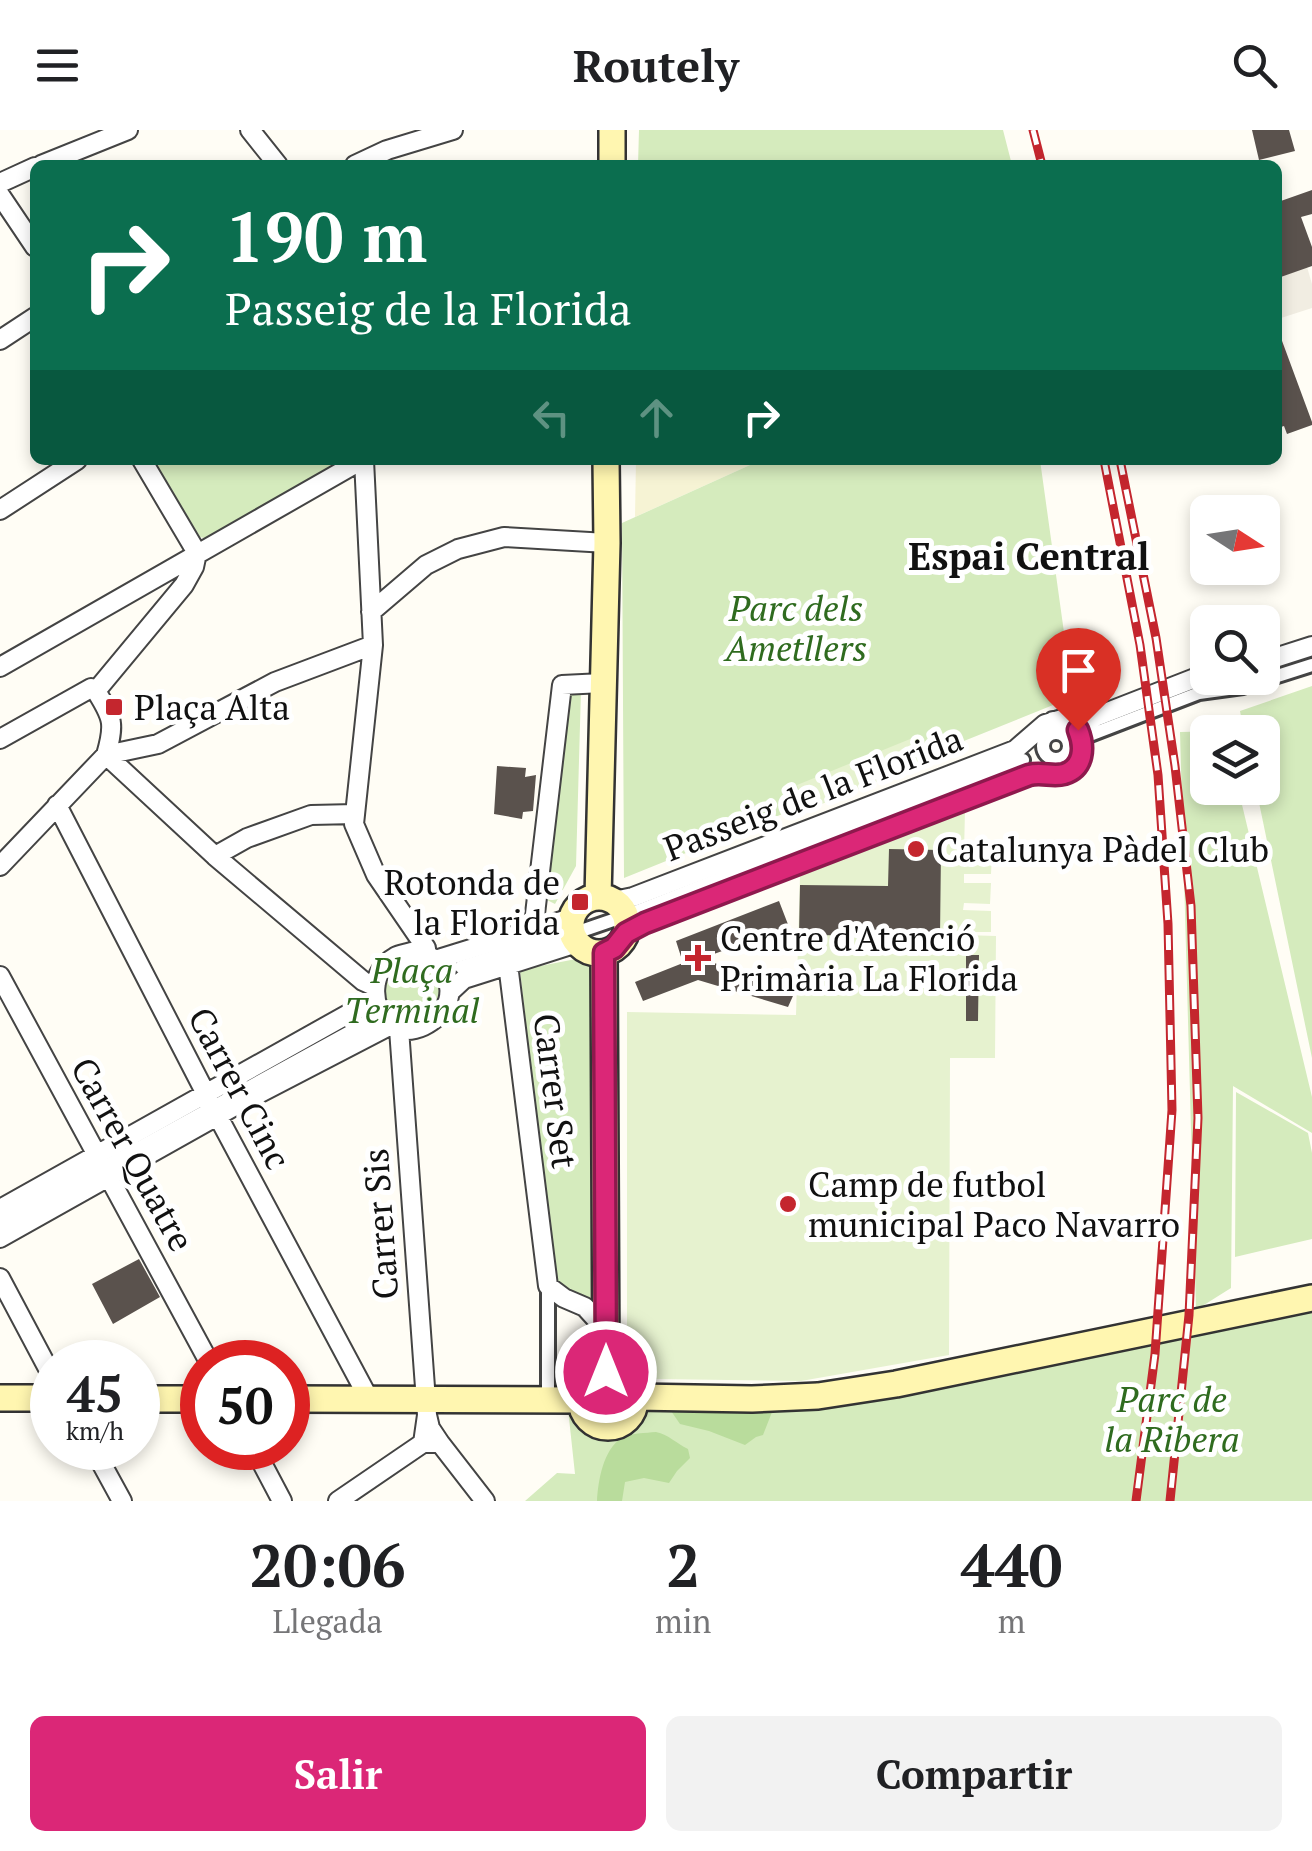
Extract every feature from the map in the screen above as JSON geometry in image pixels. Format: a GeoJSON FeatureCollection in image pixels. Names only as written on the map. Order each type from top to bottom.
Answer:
{"type":"FeatureCollection","features":[{"type":"Feature","properties":{"kind":"main road"},"geometry":{"type":"LineString","coordinates":[[612,130],[612,160]]}},
{"type":"Feature","properties":{"kind":"main road"},"geometry":{"type":"LineString","coordinates":[[606,465],[603,683],[617,913],[614,948],[604,953],[592,952],[575,931],[577,907],[584,900],[617,913]]}},
{"type":"Feature","properties":{"kind":"main road"},"geometry":{"type":"LineString","coordinates":[[604,953],[606,1372]]}},
{"type":"Feature","properties":{"kind":"main road"},"geometry":{"type":"LineString","coordinates":[[636,1397],[818,1396],[896,1384],[1312,1298]]}},
{"type":"Feature","properties":{"kind":"main road"},"geometry":{"type":"LineString","coordinates":[[606,1372],[626,1378],[636,1397],[631,1414],[617,1426],[600,1426],[585,1416],[580,1400],[588,1380],[606,1372]]}},
{"type":"Feature","properties":{"kind":"main road"},"geometry":{"type":"LineString","coordinates":[[0,1398],[30,1398]]}},
{"type":"Feature","properties":{"kind":"main road"},"geometry":{"type":"LineString","coordinates":[[310,1399],[369,1399],[426,1406],[580,1400]]}},
{"type":"Feature","properties":{"kind":"street"},"geometry":{"type":"LineString","coordinates":[[53,160],[128,130]]}},
{"type":"Feature","properties":{"kind":"street"},"geometry":{"type":"LineString","coordinates":[[250,130],[274,160]]}},
{"type":"Feature","properties":{"kind":"street"},"geometry":{"type":"LineString","coordinates":[[366,160],[454,130]]}},
{"type":"Feature","properties":{"kind":"street"},"geometry":{"type":"LineString","coordinates":[[30,169],[1,180],[30,237]]}},
{"type":"Feature","properties":{"kind":"street"},"geometry":{"type":"LineString","coordinates":[[0,340],[30,320]]}},
{"type":"Feature","properties":{"kind":"street"},"geometry":{"type":"LineString","coordinates":[[0,510],[70,465]]}},
{"type":"Feature","properties":{"kind":"street"},"geometry":{"type":"LineString","coordinates":[[96,691],[194,567],[197,553],[145,465]]}},
{"type":"Feature","properties":{"kind":"street"},"geometry":{"type":"LineString","coordinates":[[0,667],[354,465]]}},
{"type":"Feature","properties":{"kind":"street"},"geometry":{"type":"LineString","coordinates":[[106,755],[215,856],[363,982],[383,1011],[426,1026],[438,1017],[450,992],[446,974],[376,875],[354,824],[372,645],[363,465]]}},
{"type":"Feature","properties":{"kind":"street"},"geometry":{"type":"LineString","coordinates":[[371,612],[426,565],[458,549],[504,537],[606,543]]}},
{"type":"Feature","properties":{"kind":"street"},"geometry":{"type":"LineString","coordinates":[[106,755],[158,744],[275,682],[372,645]]}},
{"type":"Feature","properties":{"kind":"street"},"geometry":{"type":"LineString","coordinates":[[1280,656],[1312,646]]}},
{"type":"Feature","properties":{"kind":"street","name":"Passeig de la Florida"},"geometry":{"type":"LineString","coordinates":[[617,913],[645,923],[1029,775],[1042,743],[1050,734],[1077,738],[1198,692],[1243,687],[1312,665]]}},
{"type":"Feature","properties":{"kind":"street","name":"Passeig de la Florida"},"geometry":{"type":"LineString","coordinates":[[1077,738],[1084,748],[1082,758],[1065,774],[1053,775],[1039,754],[1038,729],[1075,715],[1095,716],[1190,679]]}},
{"type":"Feature","properties":{"kind":"street"},"geometry":{"type":"LineString","coordinates":[[533,931],[562,685],[603,683]]}},
{"type":"Feature","properties":{"kind":"street"},"geometry":{"type":"LineString","coordinates":[[0,739],[91,688],[108,710],[113,731],[106,755],[0,866]]}},
{"type":"Feature","properties":{"kind":"street","name":"Passeig de la Florida"},"geometry":{"type":"LineString","coordinates":[[1077,738],[1095,716]]}},
{"type":"Feature","properties":{"kind":"street"},"geometry":{"type":"LineString","coordinates":[[1053,722],[1069,723],[1077,738]]}},
{"type":"Feature","properties":{"kind":"street","name":"Passeig de la Florida"},"geometry":{"type":"LineString","coordinates":[[617,913],[633,897],[1015,750],[1039,754]]}},
{"type":"Feature","properties":{"kind":"street","name":"Passeig de la Florida"},"geometry":{"type":"LineString","coordinates":[[617,913],[1022,760]]}},
{"type":"Feature","properties":{"kind":"street","name":"Carrer Cinc"},"geometry":{"type":"LineString","coordinates":[[57,805],[369,1399]]}},
{"type":"Feature","properties":{"kind":"street"},"geometry":{"type":"LineString","coordinates":[[215,856],[247,838],[312,815],[355,814]]}},
{"type":"Feature","properties":{"kind":"street"},"geometry":{"type":"LineString","coordinates":[[383,1011],[380,971],[394,957],[411,952],[431,957],[533,931],[575,931]]}},
{"type":"Feature","properties":{"kind":"street"},"geometry":{"type":"LineString","coordinates":[[450,992],[464,979],[508,964],[575,931]]}},
{"type":"Feature","properties":{"kind":"street"},"geometry":{"type":"LineString","coordinates":[[461,967],[575,931]]}},
{"type":"Feature","properties":{"kind":"street","name":"Carrer Set"},"geometry":{"type":"LineString","coordinates":[[508,964],[548,1286],[548,1404]]}},
{"type":"Feature","properties":{"kind":"street","name":"Carrer Quatre"},"geometry":{"type":"LineString","coordinates":[[0,976],[196,1340]]}},
{"type":"Feature","properties":{"kind":"street"},"geometry":{"type":"LineString","coordinates":[[0,1224],[383,1011]]}},
{"type":"Feature","properties":{"kind":"street"},"geometry":{"type":"LineString","coordinates":[[212,1106],[383,1011]]}},
{"type":"Feature","properties":{"kind":"street","name":"Carrer Sis"},"geometry":{"type":"LineString","coordinates":[[383,1011],[431,1443]]}},
{"type":"Feature","properties":{"kind":"street"},"geometry":{"type":"LineString","coordinates":[[0,1209],[103,1166]]}},
{"type":"Feature","properties":{"kind":"street"},"geometry":{"type":"LineString","coordinates":[[0,1238],[103,1166]]}},
{"type":"Feature","properties":{"kind":"street"},"geometry":{"type":"LineString","coordinates":[[0,1278],[33,1340]]}},
{"type":"Feature","properties":{"kind":"street"},"geometry":{"type":"LineString","coordinates":[[548,1286],[584,1307],[606,1330]]}},
{"type":"Feature","properties":{"kind":"street"},"geometry":{"type":"LineString","coordinates":[[338,1501],[431,1443],[485,1501]]}},
{"type":"Feature","properties":{"kind":"street"},"geometry":{"type":"LineString","coordinates":[[105,1470],[122,1501]]}},
{"type":"Feature","properties":{"kind":"street"},"geometry":{"type":"LineString","coordinates":[[266,1470],[282,1501]]}},
{"type":"Feature","properties":{"kind":"shaded area"},"geometry":{"type":"Polygon","coordinates":[[[1307,267],[1312,308],[1282,318],[1282,276],[1307,267]]]}},
{"type":"Feature","properties":{"kind":"shaded area"},"geometry":{"type":"Polygon","coordinates":[[[636,465],[750,465],[635,517],[636,465]]]}},
{"type":"Feature","properties":{"kind":"green space"},"geometry":{"type":"Polygon","coordinates":[[[639,130],[1003,130],[1011,160],[638,160],[639,130]]]}},
{"type":"Feature","properties":{"kind":"green space"},"geometry":{"type":"Polygon","coordinates":[[[157,465],[340,465],[212,540],[200,537],[157,465]]]}},
{"type":"Feature","properties":{"kind":"green space","name":"Parc dels Ametllers"},"geometry":{"type":"Polygon","coordinates":[[[750,465],[1041,465],[1073,697],[624,878],[622,523],[750,465]]]}},
{"type":"Feature","properties":{"kind":"green space"},"geometry":{"type":"Polygon","coordinates":[[[1312,686],[1312,1058],[1260,805],[1280,805],[1280,715],[1241,715],[1240,711],[1312,686]]]}},
{"type":"Feature","properties":{"kind":"green space"},"geometry":{"type":"Polygon","coordinates":[[[566,690],[581,690],[576,866],[555,904],[547,900],[544,883],[566,690]]]}},
{"type":"Feature","properties":{"kind":"green space"},"geometry":{"type":"Polygon","coordinates":[[[1180,732],[1190,732],[1190,805],[1242,805],[1312,1097],[1312,1133],[1233,1086],[1231,1288],[1196,1310],[1180,732]]]}},
{"type":"Feature","properties":{"kind":"green space"},"geometry":{"type":"Polygon","coordinates":[[[920,735],[930,760],[807,810],[797,785],[920,735]]]}},
{"type":"Feature","properties":{"kind":"green space","name":"Camp de futbol municipal Paco Navarro"},"geometry":{"type":"Polygon","coordinates":[[[965,811],[964,852],[992,853],[991,874],[964,874],[964,883],[991,883],[990,904],[964,903],[963,910],[991,911],[991,932],[963,935],[996,936],[995,1058],[950,1058],[949,1355],[801,1381],[655,1379],[627,1350],[627,1012],[796,1015],[800,876],[965,811]]]}},
{"type":"Feature","properties":{"kind":"green space","name":"Plaça Terminal"},"geometry":{"type":"Polygon","coordinates":[[[394,957],[435,960],[446,1007],[413,1029],[383,1014],[380,971],[394,957]]]}},
{"type":"Feature","properties":{"kind":"green space"},"geometry":{"type":"Polygon","coordinates":[[[586,957],[594,965],[593,1305],[554,1279],[520,970],[586,957]]]}},
{"type":"Feature","properties":{"kind":"green space"},"geometry":{"type":"Polygon","coordinates":[[[1236,1092],[1308,1133],[1312,1153],[1312,1239],[1235,1257],[1236,1092]]]}},
{"type":"Feature","properties":{"kind":"green space","name":"Parc de la Ribera"},"geometry":{"type":"Polygon","coordinates":[[[1312,1309],[1312,1501],[525,1501],[557,1473],[575,1474],[568,1409],[785,1407],[1312,1309]]]}},
{"type":"Feature","properties":{"kind":"green space"},"geometry":{"type":"Polygon","coordinates":[[[774,1407],[763,1435],[745,1445],[680,1424],[669,1408],[774,1407]]]}},
{"type":"Feature","properties":{"kind":"green space"},"geometry":{"type":"Polygon","coordinates":[[[656,1432],[688,1449],[690,1458],[669,1483],[644,1478],[625,1482],[622,1501],[597,1501],[610,1450],[629,1435],[656,1432]]]}},
{"type":"Feature","properties":{"kind":"building"},"geometry":{"type":"Polygon","coordinates":[[[1252,130],[1289,130],[1295,151],[1259,160],[1252,130]]]}},
{"type":"Feature","properties":{"kind":"building"},"geometry":{"type":"Polygon","coordinates":[[[1312,190],[1312,214],[1301,217],[1312,247],[1312,266],[1282,277],[1282,201],[1312,190]]]}},
{"type":"Feature","properties":{"kind":"building"},"geometry":{"type":"Polygon","coordinates":[[[1282,341],[1312,422],[1287,434],[1282,341]]]}},
{"type":"Feature","properties":{"kind":"building"},"geometry":{"type":"Polygon","coordinates":[[[497,766],[526,768],[525,777],[536,775],[533,811],[523,812],[522,819],[494,814],[497,766]]]}},
{"type":"Feature","properties":{"kind":"building"},"geometry":{"type":"Polygon","coordinates":[[[889,849],[941,850],[940,936],[799,935],[800,885],[888,886],[889,849]]]}},
{"type":"Feature","properties":{"kind":"building","name":"Centre d'Atenció Primària La Florida"},"geometry":{"type":"Polygon","coordinates":[[[779,901],[789,927],[700,959],[797,987],[788,1007],[698,980],[643,1001],[635,982],[683,963],[676,941],[779,901]]]}},
{"type":"Feature","properties":{"kind":"building"},"geometry":{"type":"Polygon","coordinates":[[[966,955],[979,955],[978,1021],[966,1021],[966,955]]]}},
{"type":"Feature","properties":{"kind":"building"},"geometry":{"type":"Polygon","coordinates":[[[139,1259],[160,1297],[113,1324],[92,1284],[139,1259]]]}},
{"type":"Feature","properties":{"kind":"railway"},"geometry":{"type":"LineString","coordinates":[[1033,130],[1041,160]]}},
{"type":"Feature","properties":{"kind":"railway"},"geometry":{"type":"LineString","coordinates":[[1105,465],[1140,645],[1158,775],[1168,924],[1172,1110],[1155,1354],[1136,1501]]}},
{"type":"Feature","properties":{"kind":"railway"},"geometry":{"type":"LineString","coordinates":[[1121,465],[1156,638],[1191,906],[1198,1118],[1189,1315],[1170,1501]]}},
{"type":"Feature","properties":{"kind":"place","name":"Plaça Alta"},"geometry":{"type":"Point","coordinates":[114,707]}},
{"type":"Feature","properties":{"kind":"place","name":"Catalunya Pàdel Club"},"geometry":{"type":"Point","coordinates":[916,849]}},
{"type":"Feature","properties":{"kind":"place","name":"Rotonda de la Florida"},"geometry":{"type":"Point","coordinates":[580,902]}},
{"type":"Feature","properties":{"kind":"place","name":"Centre d'Atenció Primària La Florida"},"geometry":{"type":"Point","coordinates":[698,958]}},
{"type":"Feature","properties":{"kind":"place","name":"Camp de futbol municipal Paco Navarro"},"geometry":{"type":"Point","coordinates":[788,1204]}},
{"type":"Feature","properties":{"kind":"district","name":"Espai Central"},"geometry":{"type":"Point","coordinates":[1029,556]}},
{"type":"Feature","properties":{"kind":"route"},"geometry":{"type":"LineString","coordinates":[[606,1372],[604,953],[614,948],[626,933],[645,923],[1029,775],[1065,774],[1082,758],[1084,748],[1078,730]]}}]}
